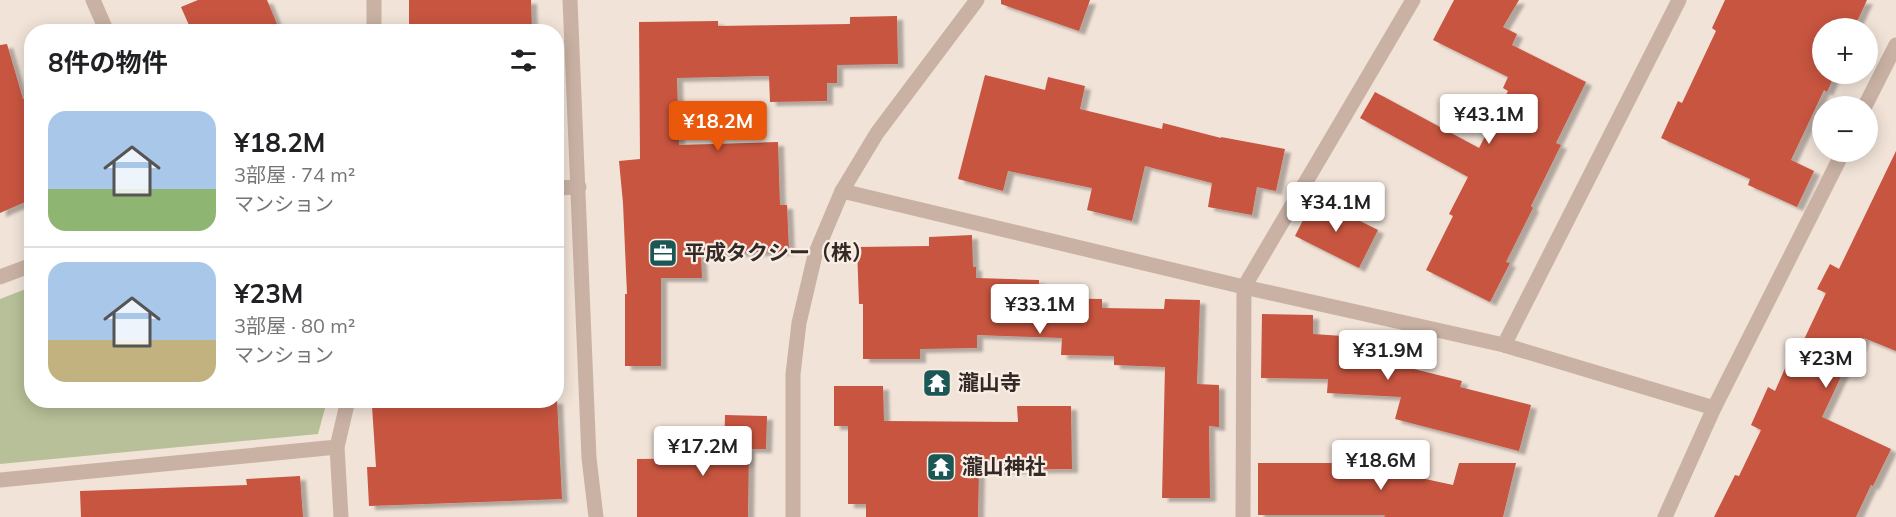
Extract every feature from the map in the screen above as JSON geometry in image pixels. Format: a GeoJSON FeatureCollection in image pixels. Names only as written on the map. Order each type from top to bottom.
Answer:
{"type":"FeatureCollection","features":[{"type":"Feature","properties":{"kind":"street"},"geometry":{"type":"LineString","coordinates":[[93,0],[104,24]]}},
{"type":"Feature","properties":{"kind":"street"},"geometry":{"type":"LineString","coordinates":[[374,0],[374,24]]}},
{"type":"Feature","properties":{"kind":"street"},"geometry":{"type":"LineString","coordinates":[[570,0],[590,458],[596,517]]}},
{"type":"Feature","properties":{"kind":"street"},"geometry":{"type":"LineString","coordinates":[[793,517],[793,374],[799,323],[815,255],[842,191],[877,133],[977,0]]}},
{"type":"Feature","properties":{"kind":"street"},"geometry":{"type":"LineString","coordinates":[[1243,517],[1244,286],[1413,0]]}},
{"type":"Feature","properties":{"kind":"street"},"geometry":{"type":"LineString","coordinates":[[1503,345],[1679,0]]}},
{"type":"Feature","properties":{"kind":"street"},"geometry":{"type":"LineString","coordinates":[[1870,96],[1896,45]]}},
{"type":"Feature","properties":{"kind":"street"},"geometry":{"type":"LineString","coordinates":[[1665,517],[1714,408],[1838,162]]}},
{"type":"Feature","properties":{"kind":"street"},"geometry":{"type":"LineString","coordinates":[[564,188],[579,187]]}},
{"type":"Feature","properties":{"kind":"street"},"geometry":{"type":"LineString","coordinates":[[842,191],[1503,345],[1714,408]]}},
{"type":"Feature","properties":{"kind":"street"},"geometry":{"type":"LineString","coordinates":[[0,277],[24,268]]}},
{"type":"Feature","properties":{"kind":"street"},"geometry":{"type":"LineString","coordinates":[[341,517],[338,447],[346,408]]}},
{"type":"Feature","properties":{"kind":"street"},"geometry":{"type":"LineString","coordinates":[[0,480],[338,447]]}},
{"type":"Feature","properties":{"kind":"green space"},"geometry":{"type":"Polygon","coordinates":[[[24,290],[24,408],[325,408],[318,434],[0,464],[0,299],[24,290]]]}},
{"type":"Feature","properties":{"kind":"building"},"geometry":{"type":"Polygon","coordinates":[[[198,0],[267,0],[277,24],[188,24],[181,7],[198,0]]]}},
{"type":"Feature","properties":{"kind":"building"},"geometry":{"type":"Polygon","coordinates":[[[409,0],[531,0],[532,24],[409,24],[409,0]]]}},
{"type":"Feature","properties":{"kind":"building"},"geometry":{"type":"Polygon","coordinates":[[[1001,0],[1090,0],[1079,31],[1001,4],[1001,0]]]}},
{"type":"Feature","properties":{"kind":"building"},"geometry":{"type":"Polygon","coordinates":[[[1454,0],[1519,0],[1503,27],[1517,34],[1512,45],[1586,82],[1556,143],[1561,145],[1531,206],[1533,208],[1506,262],[1510,263],[1490,302],[1426,270],[1453,216],[1449,214],[1468,177],[1360,118],[1375,92],[1479,148],[1508,91],[1503,88],[1508,77],[1433,40],[1454,0]]]}},
{"type":"Feature","properties":{"kind":"building"},"geometry":{"type":"Polygon","coordinates":[[[1725,0],[1867,0],[1859,18],[1812,18],[1812,84],[1831,84],[1827,92],[1824,90],[1821,96],[1812,96],[1812,115],[1791,160],[1814,171],[1797,207],[1748,185],[1750,179],[1661,138],[1678,101],[1682,103],[1716,31],[1712,28],[1725,0]]]}},
{"type":"Feature","properties":{"kind":"building"},"geometry":{"type":"Polygon","coordinates":[[[897,16],[898,64],[837,65],[837,83],[827,83],[827,101],[770,102],[769,76],[677,78],[679,145],[778,142],[780,205],[787,205],[789,251],[701,254],[702,278],[661,278],[661,366],[625,366],[625,294],[627,294],[619,161],[640,159],[639,22],[718,21],[718,26],[850,24],[850,17],[897,16]]]}},
{"type":"Feature","properties":{"kind":"building"},"geometry":{"type":"Polygon","coordinates":[[[7,44],[24,99],[24,202],[0,213],[0,45],[7,44]]]}},
{"type":"Feature","properties":{"kind":"building"},"geometry":{"type":"Polygon","coordinates":[[[985,75],[1045,90],[1048,77],[1085,86],[1080,109],[1162,129],[1163,123],[1221,138],[1285,149],[1276,191],[1257,187],[1252,215],[1208,207],[1212,183],[1145,166],[1132,221],[1087,210],[1092,188],[1008,171],[1003,191],[958,179],[985,75]]]}},
{"type":"Feature","properties":{"kind":"building"},"geometry":{"type":"Polygon","coordinates":[[[1896,151],[1896,351],[1864,338],[1850,368],[1846,366],[1822,417],[1891,449],[1873,486],[1871,485],[1856,517],[1714,517],[1735,475],[1739,476],[1761,430],[1751,425],[1768,387],[1775,391],[1794,348],[1799,350],[1826,293],[1817,289],[1830,264],[1839,269],[1896,151]]]}},
{"type":"Feature","properties":{"kind":"building"},"geometry":{"type":"Polygon","coordinates":[[[1314,198],[1378,230],[1359,268],[1295,236],[1314,198]]]}},
{"type":"Feature","properties":{"kind":"building"},"geometry":{"type":"Polygon","coordinates":[[[972,235],[973,267],[976,267],[976,278],[1039,280],[1039,298],[1102,299],[1102,308],[1164,309],[1165,299],[1200,300],[1197,384],[1219,385],[1219,427],[1209,426],[1210,498],[1162,498],[1165,367],[1114,365],[1114,356],[1061,355],[1062,338],[977,335],[977,348],[920,349],[920,359],[863,359],[863,304],[859,304],[857,247],[929,246],[929,237],[972,235]]]}},
{"type":"Feature","properties":{"kind":"building"},"geometry":{"type":"Polygon","coordinates":[[[1262,314],[1313,315],[1313,334],[1387,339],[1386,362],[1462,381],[1460,387],[1531,405],[1519,451],[1395,419],[1401,397],[1327,393],[1328,379],[1261,378],[1262,314]]]}},
{"type":"Feature","properties":{"kind":"building"},"geometry":{"type":"Polygon","coordinates":[[[834,386],[883,386],[884,421],[1018,422],[1017,406],[1071,406],[1072,469],[979,470],[978,517],[866,517],[866,504],[848,504],[848,426],[834,426],[834,386]]]}},
{"type":"Feature","properties":{"kind":"building"},"geometry":{"type":"Polygon","coordinates":[[[372,408],[557,408],[562,499],[369,506],[367,467],[376,467],[372,408]]]}},
{"type":"Feature","properties":{"kind":"building"},"geometry":{"type":"Polygon","coordinates":[[[725,415],[767,416],[766,449],[749,449],[748,517],[637,517],[637,459],[724,458],[725,415]]]}},
{"type":"Feature","properties":{"kind":"building"},"geometry":{"type":"Polygon","coordinates":[[[1258,463],[1370,463],[1370,467],[1453,485],[1459,463],[1516,463],[1503,517],[1384,517],[1385,515],[1258,515],[1258,463]]]}},
{"type":"Feature","properties":{"kind":"building"},"geometry":{"type":"Polygon","coordinates":[[[300,476],[303,517],[81,517],[80,491],[247,485],[246,479],[300,476]]]}},
{"type":"Feature","properties":{"kind":"place","name":"平成タクシー（株）"},"geometry":{"type":"Point","coordinates":[663,253]}},
{"type":"Feature","properties":{"kind":"place","name":"瀧山寺"},"geometry":{"type":"Point","coordinates":[937,383]}},
{"type":"Feature","properties":{"kind":"place","name":"瀧山神社"},"geometry":{"type":"Point","coordinates":[941,467]}}]}
